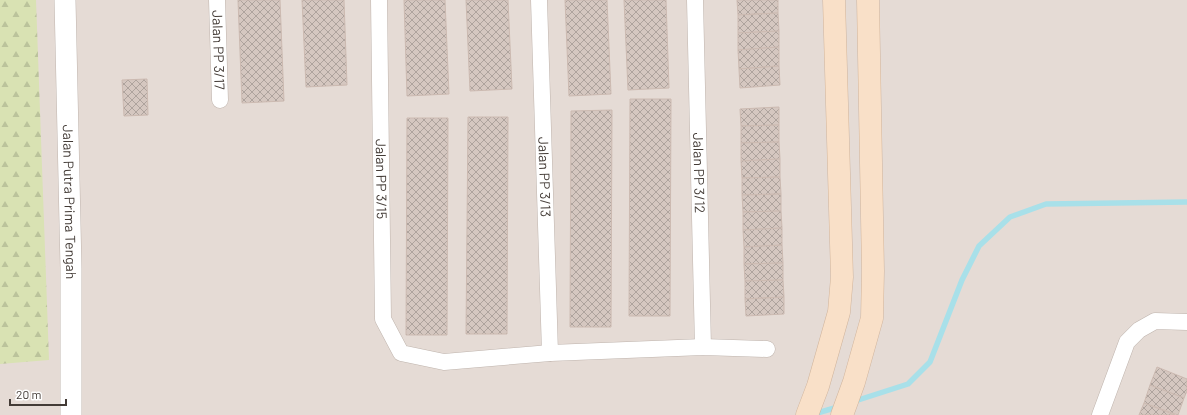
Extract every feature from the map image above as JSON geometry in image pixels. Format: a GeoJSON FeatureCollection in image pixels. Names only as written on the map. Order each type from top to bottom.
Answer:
{"type":"FeatureCollection","features":[{"type":"Feature","properties":{"kind":"main road"},"geometry":{"type":"LineString","coordinates":[[808,415],[818,386],[839,312],[842,277],[834,0]]}},
{"type":"Feature","properties":{"kind":"main road"},"geometry":{"type":"LineString","coordinates":[[842,415],[854,382],[872,318],[873,271],[868,0]]}},
{"type":"Feature","properties":{"kind":"street","name":"Jalan Putra Prima Tengah"},"geometry":{"type":"LineString","coordinates":[[65,0],[71,268],[70,409]]}},
{"type":"Feature","properties":{"kind":"street","name":"Jalan PP 3/17"},"geometry":{"type":"LineString","coordinates":[[217,0],[220,100]]}},
{"type":"Feature","properties":{"kind":"street","name":"Jalan PP 3/15"},"geometry":{"type":"LineString","coordinates":[[379,0],[383,319],[401,353],[444,362],[550,353]]}},
{"type":"Feature","properties":{"kind":"street","name":"Jalan PP 3/13"},"geometry":{"type":"LineString","coordinates":[[539,0],[550,353]]}},
{"type":"Feature","properties":{"kind":"street","name":"Jalan PP 3/12"},"geometry":{"type":"LineString","coordinates":[[695,0],[703,347]]}},
{"type":"Feature","properties":{"kind":"street"},"geometry":{"type":"LineString","coordinates":[[1100,415],[1127,342],[1139,330],[1155,321],[1187,322]]}},
{"type":"Feature","properties":{"kind":"street"},"geometry":{"type":"LineString","coordinates":[[550,353],[703,347],[767,349]]}},
{"type":"Feature","properties":{"kind":"shaded area"},"geometry":{"type":"Polygon","coordinates":[[[0,0],[1187,0],[1187,415],[0,415],[0,0]]]}},
{"type":"Feature","properties":{"kind":"green space"},"geometry":{"type":"Polygon","coordinates":[[[0,0],[36,0],[49,360],[0,364],[0,0]]]}},
{"type":"Feature","properties":{"kind":"building"},"geometry":{"type":"Polygon","coordinates":[[[238,0],[280,0],[284,101],[242,103],[238,0]]]}},
{"type":"Feature","properties":{"kind":"building"},"geometry":{"type":"Polygon","coordinates":[[[302,0],[344,0],[347,85],[306,87],[302,0]]]}},
{"type":"Feature","properties":{"kind":"building"},"geometry":{"type":"Polygon","coordinates":[[[404,0],[445,0],[449,94],[407,96],[404,0]]]}},
{"type":"Feature","properties":{"kind":"building"},"geometry":{"type":"Polygon","coordinates":[[[466,0],[508,0],[512,89],[470,91],[466,0]]]}},
{"type":"Feature","properties":{"kind":"building"},"geometry":{"type":"Polygon","coordinates":[[[565,0],[607,0],[611,94],[569,96],[565,0]]]}},
{"type":"Feature","properties":{"kind":"building"},"geometry":{"type":"Polygon","coordinates":[[[624,0],[666,0],[669,88],[628,90],[624,0]]]}},
{"type":"Feature","properties":{"kind":"building"},"geometry":{"type":"Polygon","coordinates":[[[737,0],[778,0],[778,13],[738,15],[737,0]]]}},
{"type":"Feature","properties":{"kind":"building"},"geometry":{"type":"Polygon","coordinates":[[[778,13],[779,31],[738,33],[738,15],[778,13]]]}},
{"type":"Feature","properties":{"kind":"building"},"geometry":{"type":"Polygon","coordinates":[[[779,31],[779,47],[738,50],[738,33],[779,31]]]}},
{"type":"Feature","properties":{"kind":"building"},"geometry":{"type":"Polygon","coordinates":[[[779,47],[779,66],[739,69],[738,50],[779,47]]]}},
{"type":"Feature","properties":{"kind":"building"},"geometry":{"type":"Polygon","coordinates":[[[779,66],[780,85],[740,88],[739,69],[779,66]]]}},
{"type":"Feature","properties":{"kind":"building"},"geometry":{"type":"Polygon","coordinates":[[[147,79],[148,115],[124,116],[122,80],[147,79]]]}},
{"type":"Feature","properties":{"kind":"building"},"geometry":{"type":"Polygon","coordinates":[[[630,99],[671,99],[670,316],[629,316],[630,99]]]}},
{"type":"Feature","properties":{"kind":"building"},"geometry":{"type":"Polygon","coordinates":[[[779,107],[779,125],[741,126],[740,109],[779,107]]]}},
{"type":"Feature","properties":{"kind":"building"},"geometry":{"type":"Polygon","coordinates":[[[612,110],[611,327],[570,327],[571,111],[612,110]]]}},
{"type":"Feature","properties":{"kind":"building"},"geometry":{"type":"Polygon","coordinates":[[[468,117],[508,117],[507,334],[466,334],[468,117]]]}},
{"type":"Feature","properties":{"kind":"building"},"geometry":{"type":"Polygon","coordinates":[[[407,118],[448,118],[447,335],[406,335],[407,118]]]}},
{"type":"Feature","properties":{"kind":"building"},"geometry":{"type":"Polygon","coordinates":[[[779,125],[779,142],[741,143],[741,126],[779,125]]]}},
{"type":"Feature","properties":{"kind":"building"},"geometry":{"type":"Polygon","coordinates":[[[779,142],[780,159],[741,161],[741,143],[779,142]]]}},
{"type":"Feature","properties":{"kind":"building"},"geometry":{"type":"Polygon","coordinates":[[[780,159],[780,177],[742,178],[741,161],[780,159]]]}},
{"type":"Feature","properties":{"kind":"building"},"geometry":{"type":"Polygon","coordinates":[[[780,177],[781,194],[742,195],[742,178],[780,177]]]}},
{"type":"Feature","properties":{"kind":"building"},"geometry":{"type":"Polygon","coordinates":[[[781,194],[781,211],[743,212],[742,195],[781,194]]]}},
{"type":"Feature","properties":{"kind":"building"},"geometry":{"type":"Polygon","coordinates":[[[781,211],[782,228],[743,230],[743,212],[781,211]]]}},
{"type":"Feature","properties":{"kind":"building"},"geometry":{"type":"Polygon","coordinates":[[[782,228],[782,245],[744,247],[743,230],[782,228]]]}},
{"type":"Feature","properties":{"kind":"building"},"geometry":{"type":"Polygon","coordinates":[[[782,245],[783,263],[744,264],[744,247],[782,245]]]}},
{"type":"Feature","properties":{"kind":"building"},"geometry":{"type":"Polygon","coordinates":[[[783,263],[783,280],[745,281],[744,264],[783,263]]]}},
{"type":"Feature","properties":{"kind":"building"},"geometry":{"type":"Polygon","coordinates":[[[783,280],[784,297],[745,299],[745,281],[783,280]]]}},
{"type":"Feature","properties":{"kind":"building"},"geometry":{"type":"Polygon","coordinates":[[[784,297],[784,314],[746,316],[745,299],[784,297]]]}},
{"type":"Feature","properties":{"kind":"building"},"geometry":{"type":"Polygon","coordinates":[[[1157,367],[1187,379],[1187,391],[1184,398],[1150,385],[1157,367]]]}},
{"type":"Feature","properties":{"kind":"building"},"geometry":{"type":"Polygon","coordinates":[[[1150,385],[1184,398],[1178,415],[1144,403],[1150,385]]]}},
{"type":"Feature","properties":{"kind":"building"},"geometry":{"type":"Polygon","coordinates":[[[1144,403],[1175,415],[1139,415],[1144,403]]]}},
{"type":"Feature","properties":{"kind":"waterway"},"geometry":{"type":"LineString","coordinates":[[852,402],[908,384],[930,362],[962,280],[979,246],[1010,217],[1046,204],[1187,202]]}},
{"type":"Feature","properties":{"kind":"waterway"},"geometry":{"type":"LineString","coordinates":[[814,414],[838,407]]}}]}
